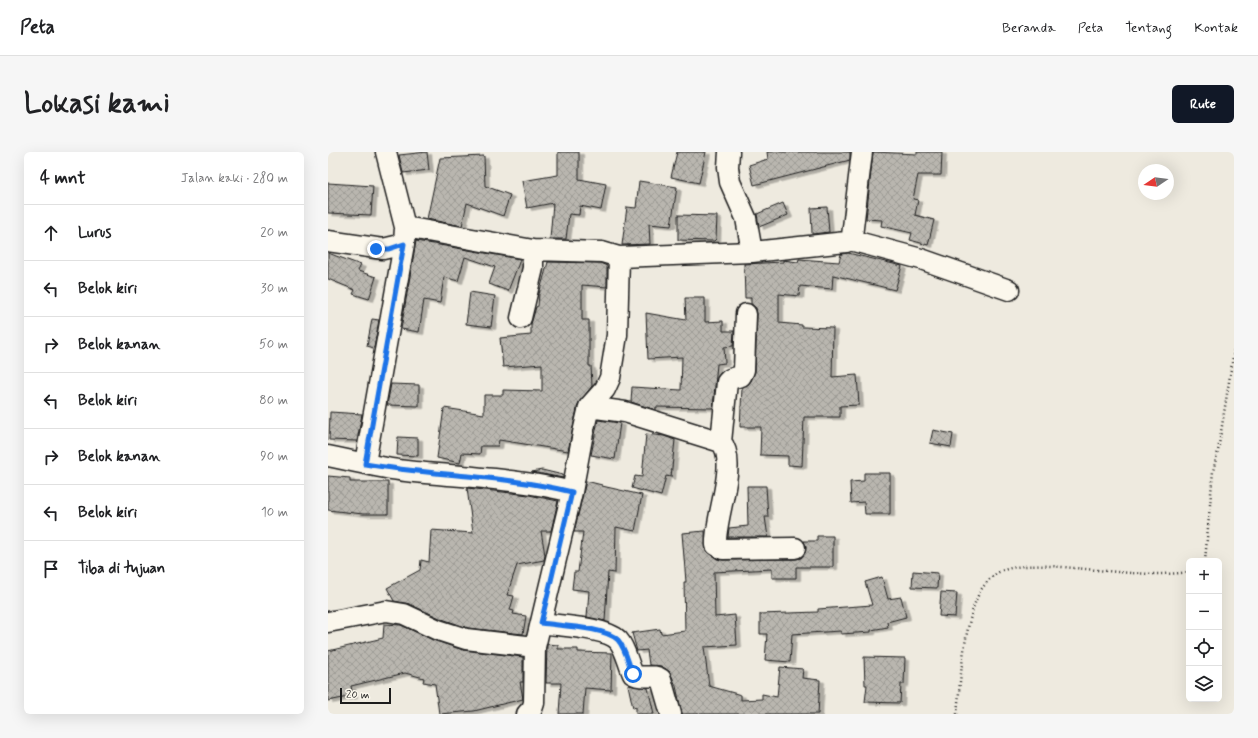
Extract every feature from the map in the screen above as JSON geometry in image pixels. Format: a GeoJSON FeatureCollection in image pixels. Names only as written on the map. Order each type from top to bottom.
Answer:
{"type":"FeatureCollection","features":[{"type":"Feature","properties":{"kind":"street"},"geometry":{"type":"LineString","coordinates":[[365,464],[404,236],[386,152]]}},
{"type":"Feature","properties":{"kind":"street"},"geometry":{"type":"LineString","coordinates":[[729,152],[728,167],[730,182],[746,218],[752,252]]}},
{"type":"Feature","properties":{"kind":"street"},"geometry":{"type":"LineString","coordinates":[[850,240],[853,229],[862,152]]}},
{"type":"Feature","properties":{"kind":"street"},"geometry":{"type":"LineString","coordinates":[[328,241],[383,249],[404,236],[533,250],[602,252],[619,257],[752,252],[843,243],[850,240],[921,259],[1009,290]]}},
{"type":"Feature","properties":{"kind":"street"},"geometry":{"type":"LineString","coordinates":[[521,318],[532,268],[533,250]]}},
{"type":"Feature","properties":{"kind":"street"},"geometry":{"type":"LineString","coordinates":[[527,714],[532,709],[534,703],[535,647],[572,492],[589,407],[605,389],[610,378],[617,335],[619,257]]}},
{"type":"Feature","properties":{"kind":"street"},"geometry":{"type":"LineString","coordinates":[[746,314],[744,370],[742,376],[730,379],[727,382],[721,442],[726,453],[727,478],[716,545],[722,549],[795,548]]}},
{"type":"Feature","properties":{"kind":"street"},"geometry":{"type":"LineString","coordinates":[[589,407],[625,412],[721,442]]}},
{"type":"Feature","properties":{"kind":"street"},"geometry":{"type":"LineString","coordinates":[[328,456],[405,471],[467,475],[540,485],[572,492]]}},
{"type":"Feature","properties":{"kind":"street"},"geometry":{"type":"LineString","coordinates":[[328,622],[386,611],[404,614],[438,630],[466,639],[535,647]]}},
{"type":"Feature","properties":{"kind":"street"},"geometry":{"type":"LineString","coordinates":[[541,623],[597,631],[611,635],[622,647],[633,674],[640,677],[656,676],[662,679],[671,714]]}},
{"type":"Feature","properties":{"kind":"path"},"geometry":{"type":"LineString","coordinates":[[1205,558],[1213,471],[1218,451],[1234,350]]}},
{"type":"Feature","properties":{"kind":"path"},"geometry":{"type":"LineString","coordinates":[[957,714],[968,630],[972,612],[982,587],[996,573],[1021,566],[1052,566],[1148,573],[1186,572]]}},
{"type":"Feature","properties":{"kind":"building"},"geometry":{"type":"Polygon","coordinates":[[[427,152],[429,170],[403,173],[399,155],[427,152]]]}},
{"type":"Feature","properties":{"kind":"building"},"geometry":{"type":"Polygon","coordinates":[[[558,152],[579,152],[579,179],[606,184],[601,210],[580,206],[579,215],[569,214],[566,239],[550,239],[553,203],[527,208],[522,181],[558,175],[558,152]]]}},
{"type":"Feature","properties":{"kind":"building"},"geometry":{"type":"Polygon","coordinates":[[[677,152],[706,152],[699,183],[671,177],[677,152]]]}},
{"type":"Feature","properties":{"kind":"building"},"geometry":{"type":"Polygon","coordinates":[[[767,152],[850,152],[850,160],[754,185],[749,165],[768,159],[767,152]]]}},
{"type":"Feature","properties":{"kind":"building"},"geometry":{"type":"Polygon","coordinates":[[[873,152],[917,154],[917,152],[942,152],[941,175],[918,175],[913,199],[918,200],[915,215],[934,220],[928,245],[910,240],[912,233],[881,226],[882,220],[866,219],[873,152]]]}},
{"type":"Feature","properties":{"kind":"building"},"geometry":{"type":"Polygon","coordinates":[[[484,156],[485,186],[510,195],[503,216],[467,203],[462,226],[427,219],[440,158],[484,156]]]}},
{"type":"Feature","properties":{"kind":"building"},"geometry":{"type":"Polygon","coordinates":[[[639,181],[677,187],[671,226],[649,224],[650,244],[622,245],[627,207],[636,208],[639,181]]]}},
{"type":"Feature","properties":{"kind":"building"},"geometry":{"type":"Polygon","coordinates":[[[328,183],[373,186],[371,215],[328,213],[328,183]]]}},
{"type":"Feature","properties":{"kind":"building"},"geometry":{"type":"Polygon","coordinates":[[[783,203],[788,215],[759,227],[757,214],[783,203]]]}},
{"type":"Feature","properties":{"kind":"building"},"geometry":{"type":"Polygon","coordinates":[[[827,207],[829,232],[812,234],[811,208],[827,207]]]}},
{"type":"Feature","properties":{"kind":"building"},"geometry":{"type":"Polygon","coordinates":[[[678,215],[717,216],[716,239],[714,241],[678,240],[678,215]]]}},
{"type":"Feature","properties":{"kind":"building"},"geometry":{"type":"Polygon","coordinates":[[[416,241],[520,260],[508,291],[489,284],[495,267],[465,257],[458,281],[444,277],[440,303],[424,300],[419,332],[401,329],[416,241]]]}},
{"type":"Feature","properties":{"kind":"building"},"geometry":{"type":"Polygon","coordinates":[[[328,253],[361,265],[358,271],[376,277],[369,299],[353,294],[355,290],[328,279],[328,253]]]}},
{"type":"Feature","properties":{"kind":"building"},"geometry":{"type":"Polygon","coordinates":[[[848,253],[902,266],[895,290],[833,275],[832,289],[800,286],[799,296],[779,294],[779,323],[802,325],[802,327],[833,328],[832,377],[857,375],[859,405],[840,406],[840,417],[804,417],[802,466],[788,465],[788,456],[760,455],[761,427],[740,427],[742,388],[751,381],[755,371],[757,314],[756,308],[751,304],[751,298],[745,298],[744,264],[783,262],[783,260],[798,262],[799,259],[839,262],[841,254],[848,253]]]}},
{"type":"Feature","properties":{"kind":"building"},"geometry":{"type":"Polygon","coordinates":[[[548,262],[600,263],[607,266],[607,287],[582,285],[582,320],[589,320],[589,366],[591,366],[592,386],[578,404],[568,451],[499,440],[498,446],[481,446],[480,454],[462,453],[460,463],[437,458],[444,408],[484,414],[484,395],[503,395],[503,390],[542,391],[542,364],[503,367],[500,338],[531,335],[531,324],[536,307],[538,306],[539,294],[548,262]]]}},
{"type":"Feature","properties":{"kind":"building"},"geometry":{"type":"Polygon","coordinates":[[[470,292],[495,296],[491,327],[466,324],[470,292]]]}},
{"type":"Feature","properties":{"kind":"building"},"geometry":{"type":"Polygon","coordinates":[[[685,298],[705,298],[705,322],[723,321],[723,331],[734,331],[733,346],[724,347],[725,363],[717,364],[713,408],[656,407],[656,410],[631,402],[632,387],[681,390],[682,357],[648,359],[646,313],[686,320],[685,298]]]}},
{"type":"Feature","properties":{"kind":"building"},"geometry":{"type":"Polygon","coordinates":[[[372,319],[379,320],[374,348],[367,346],[372,319]]]}},
{"type":"Feature","properties":{"kind":"building"},"geometry":{"type":"Polygon","coordinates":[[[391,384],[419,385],[419,406],[387,405],[391,384]]]}},
{"type":"Feature","properties":{"kind":"building"},"geometry":{"type":"Polygon","coordinates":[[[330,412],[362,414],[357,441],[329,440],[330,412]]]}},
{"type":"Feature","properties":{"kind":"building"},"geometry":{"type":"Polygon","coordinates":[[[598,420],[620,423],[615,459],[591,455],[598,420]]]}},
{"type":"Feature","properties":{"kind":"building"},"geometry":{"type":"Polygon","coordinates":[[[933,430],[953,434],[951,447],[930,443],[933,430]]]}},
{"type":"Feature","properties":{"kind":"building"},"geometry":{"type":"Polygon","coordinates":[[[646,434],[664,436],[675,440],[671,477],[666,476],[661,496],[632,488],[635,476],[642,477],[646,434]]]}},
{"type":"Feature","properties":{"kind":"building"},"geometry":{"type":"Polygon","coordinates":[[[398,437],[418,438],[418,456],[397,455],[398,437]]]}},
{"type":"Feature","properties":{"kind":"building"},"geometry":{"type":"Polygon","coordinates":[[[542,470],[563,475],[563,478],[532,472],[542,470]]]}},
{"type":"Feature","properties":{"kind":"building"},"geometry":{"type":"Polygon","coordinates":[[[864,473],[890,473],[890,514],[865,514],[864,502],[851,503],[850,482],[864,481],[864,473]]]}},
{"type":"Feature","properties":{"kind":"building"},"geometry":{"type":"Polygon","coordinates":[[[328,476],[350,478],[350,482],[388,482],[388,514],[363,514],[328,510],[328,476]]]}},
{"type":"Feature","properties":{"kind":"building"},"geometry":{"type":"Polygon","coordinates":[[[586,481],[642,495],[635,531],[616,527],[615,573],[608,572],[605,621],[587,617],[589,591],[572,589],[574,572],[578,572],[583,532],[574,532],[586,481]]]}},
{"type":"Feature","properties":{"kind":"building"},"geometry":{"type":"Polygon","coordinates":[[[747,486],[766,486],[768,517],[765,517],[768,537],[728,537],[729,528],[748,526],[747,486]]]}},
{"type":"Feature","properties":{"kind":"building"},"geometry":{"type":"Polygon","coordinates":[[[467,488],[529,495],[558,501],[551,531],[541,531],[545,555],[544,560],[517,565],[507,595],[514,596],[510,610],[514,611],[513,614],[526,616],[523,634],[468,628],[442,619],[409,604],[394,601],[387,588],[420,570],[421,560],[429,562],[431,530],[473,533],[467,488]]]}},
{"type":"Feature","properties":{"kind":"building"},"geometry":{"type":"Polygon","coordinates":[[[705,531],[706,551],[717,559],[723,560],[801,558],[805,553],[806,547],[804,541],[817,541],[817,536],[833,536],[833,567],[796,567],[796,578],[772,578],[772,569],[714,572],[715,617],[735,615],[737,645],[704,647],[709,686],[741,695],[741,700],[762,699],[762,694],[777,697],[780,667],[803,669],[802,678],[820,680],[818,714],[682,714],[676,686],[670,672],[661,666],[649,665],[647,650],[637,651],[632,633],[660,629],[661,634],[685,631],[684,582],[686,582],[682,533],[705,531]]]}},
{"type":"Feature","properties":{"kind":"building"},"geometry":{"type":"Polygon","coordinates":[[[913,571],[938,573],[937,588],[912,587],[913,571]]]}},
{"type":"Feature","properties":{"kind":"building"},"geometry":{"type":"Polygon","coordinates":[[[882,577],[888,599],[901,597],[906,617],[887,622],[888,627],[871,630],[871,632],[841,634],[841,631],[792,634],[790,662],[765,660],[767,634],[760,634],[760,614],[818,612],[818,609],[872,605],[865,582],[882,577]]]}},
{"type":"Feature","properties":{"kind":"building"},"geometry":{"type":"Polygon","coordinates":[[[941,592],[957,593],[955,617],[939,616],[941,592]]]}},
{"type":"Feature","properties":{"kind":"building"},"geometry":{"type":"Polygon","coordinates":[[[384,624],[401,625],[433,640],[463,650],[523,657],[523,682],[520,682],[523,699],[474,711],[439,714],[435,684],[423,682],[424,678],[405,673],[351,686],[353,696],[328,701],[328,651],[383,638],[384,624]]]}},
{"type":"Feature","properties":{"kind":"building"},"geometry":{"type":"Polygon","coordinates":[[[547,644],[558,645],[558,649],[578,649],[578,652],[612,653],[611,690],[585,688],[583,714],[559,714],[561,683],[546,683],[547,644]]]}},
{"type":"Feature","properties":{"kind":"building"},"geometry":{"type":"Polygon","coordinates":[[[864,657],[905,658],[904,684],[901,684],[900,703],[865,702],[867,685],[865,685],[864,657]]]}},
{"type":"Feature","properties":{"kind":"building"},"geometry":{"type":"Polygon","coordinates":[[[628,685],[648,688],[654,714],[636,714],[636,707],[633,708],[628,685]]]}},
{"type":"Feature","properties":{"kind":"route"},"geometry":{"type":"LineString","coordinates":[[376,249],[389,249],[404,244],[365,464],[405,471],[467,475],[547,486],[572,492],[541,623],[597,631],[611,635],[618,640],[622,647],[633,674]]}}]}
